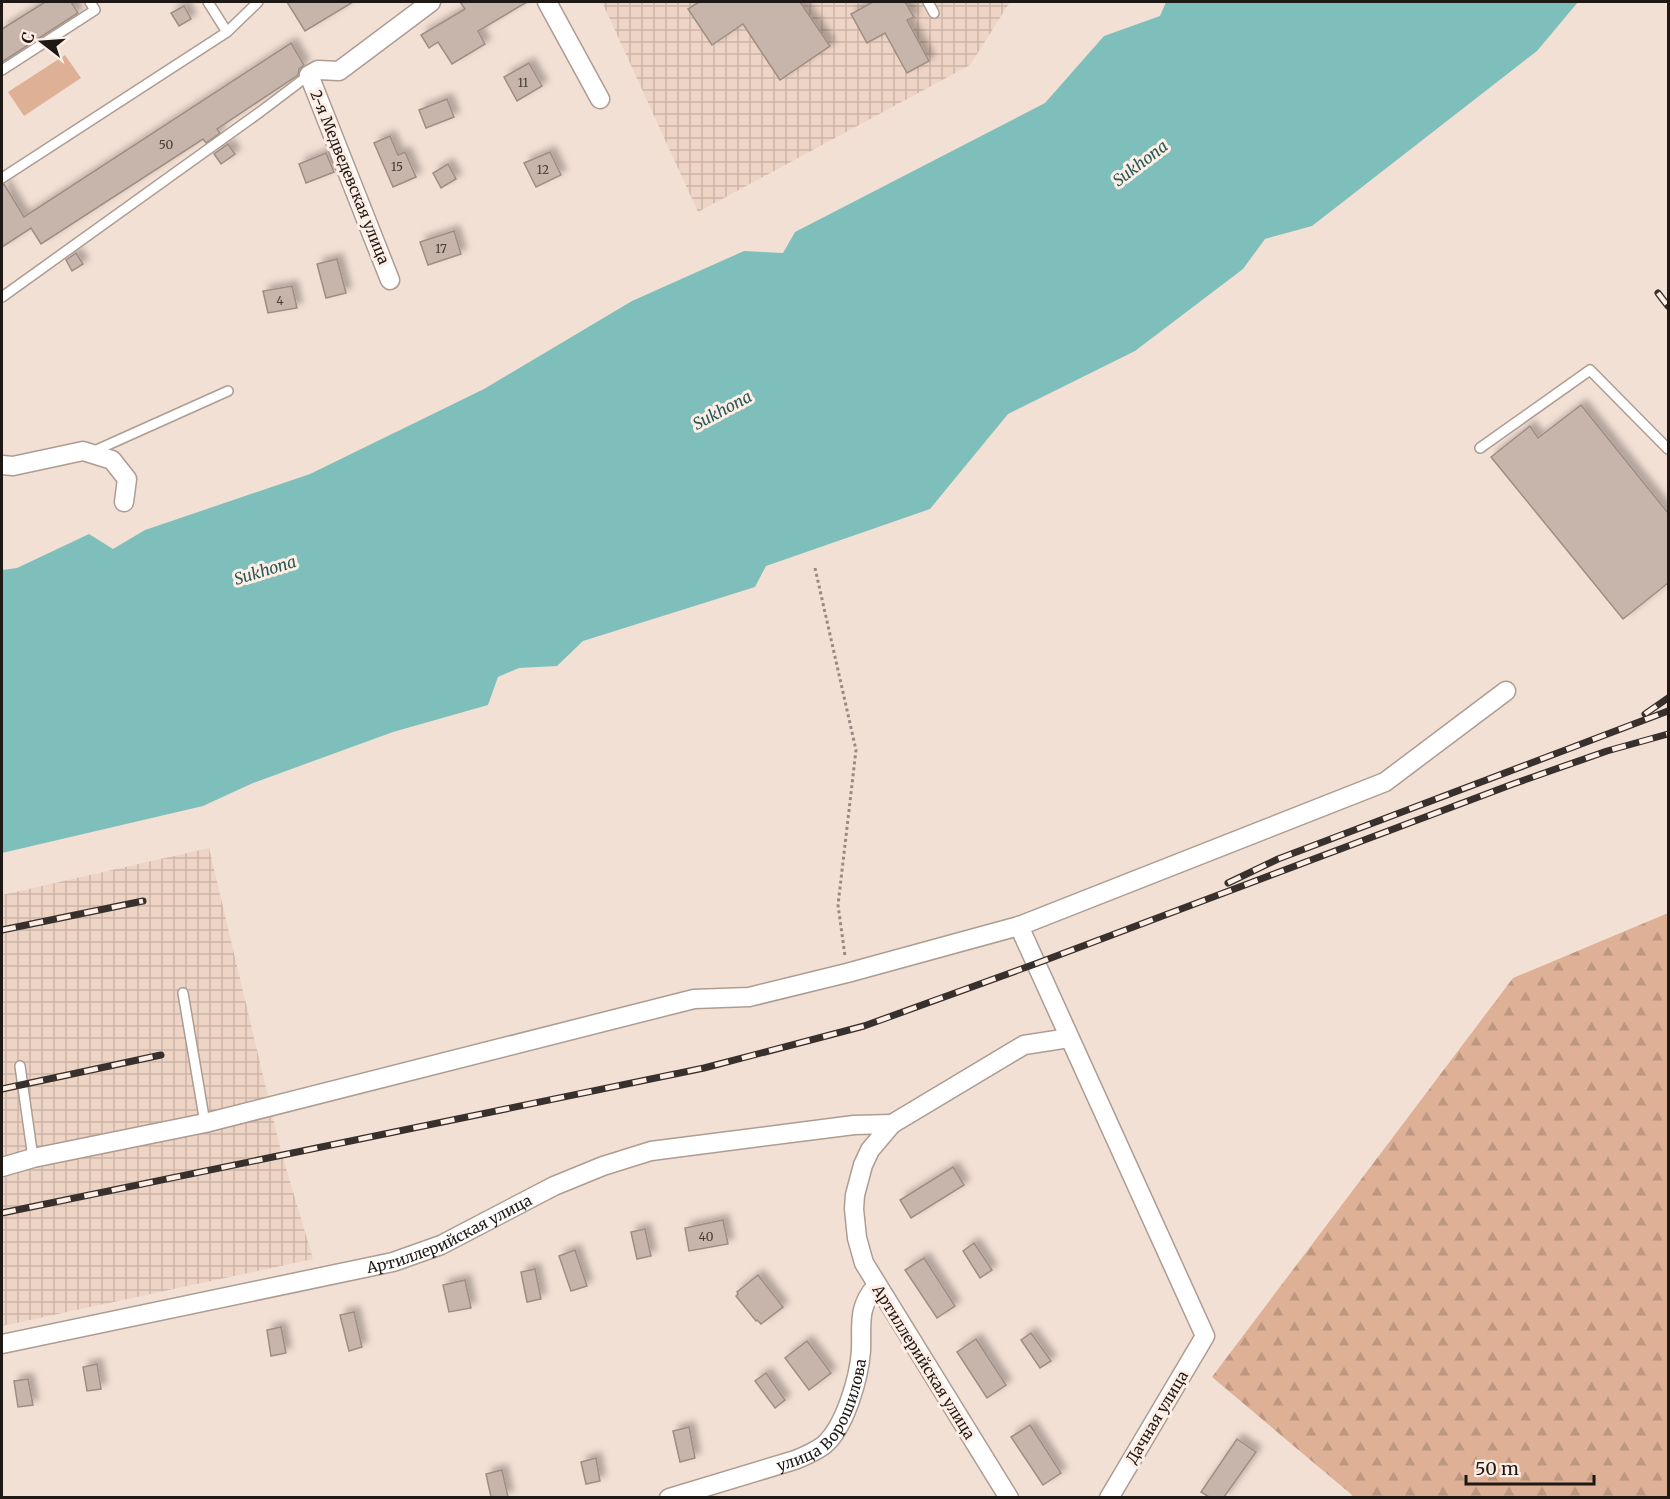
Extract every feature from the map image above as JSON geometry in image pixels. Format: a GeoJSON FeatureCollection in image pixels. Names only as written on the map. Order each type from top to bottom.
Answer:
{"type":"FeatureCollection","features":[{"type":"Feature","properties":{"kind":"street"},"geometry":{"type":"LineString","coordinates":[[309,75],[318,70],[339,71],[431,2]]}},
{"type":"Feature","properties":{"kind":"street"},"geometry":{"type":"LineString","coordinates":[[547,2],[600,99]]}},
{"type":"Feature","properties":{"kind":"street","name":"2-я Медведевская улица"},"geometry":{"type":"LineString","coordinates":[[309,75],[390,280]]}},
{"type":"Feature","properties":{"kind":"street"},"geometry":{"type":"LineString","coordinates":[[2,465],[13,466],[83,451],[90,453],[112,460],[127,478],[124,502]]}},
{"type":"Feature","properties":{"kind":"street"},"geometry":{"type":"LineString","coordinates":[[2,1167],[33,1158],[205,1123],[694,999],[748,997],[847,973],[1019,926],[1385,782],[1506,691]]}},
{"type":"Feature","properties":{"kind":"street"},"geometry":{"type":"LineString","coordinates":[[1019,926],[1068,1038]]}},
{"type":"Feature","properties":{"kind":"street","name":"Артиллерийская улица"},"geometry":{"type":"LineString","coordinates":[[1009,1497],[876,1286],[864,1263],[857,1238],[855,1195],[870,1149],[892,1124],[1024,1045],[1068,1038]]}},
{"type":"Feature","properties":{"kind":"street","name":"Дачная улица"},"geometry":{"type":"LineString","coordinates":[[1068,1038],[1205,1336],[1109,1497]]}},
{"type":"Feature","properties":{"kind":"street","name":"Артиллерийская улица"},"geometry":{"type":"LineString","coordinates":[[2,1344],[393,1262],[441,1245],[554,1186],[603,1166],[651,1151],[854,1125],[892,1124]]}},
{"type":"Feature","properties":{"kind":"street","name":"улица Ворошилова"},"geometry":{"type":"LineString","coordinates":[[669,1497],[795,1460],[826,1443],[846,1411],[859,1372],[862,1308],[867,1296],[876,1286]]}},
{"type":"Feature","properties":{"kind":"lane"},"geometry":{"type":"LineString","coordinates":[[2,70],[95,10],[90,2]]}},
{"type":"Feature","properties":{"kind":"lane"},"geometry":{"type":"LineString","coordinates":[[208,2],[227,32]]}},
{"type":"Feature","properties":{"kind":"lane"},"geometry":{"type":"LineString","coordinates":[[2,178],[227,32],[258,2]]}},
{"type":"Feature","properties":{"kind":"lane"},"geometry":{"type":"LineString","coordinates":[[928,2],[934,13]]}},
{"type":"Feature","properties":{"kind":"lane"},"geometry":{"type":"LineString","coordinates":[[2,297],[309,75]]}},
{"type":"Feature","properties":{"kind":"lane"},"geometry":{"type":"LineString","coordinates":[[1479,448],[1590,370],[1668,449]]}},
{"type":"Feature","properties":{"kind":"lane"},"geometry":{"type":"LineString","coordinates":[[90,453],[228,391]]}},
{"type":"Feature","properties":{"kind":"lane"},"geometry":{"type":"LineString","coordinates":[[183,993],[205,1123]]}},
{"type":"Feature","properties":{"kind":"lane"},"geometry":{"type":"LineString","coordinates":[[20,1066],[33,1158]]}},
{"type":"Feature","properties":{"kind":"path"},"geometry":{"type":"LineString","coordinates":[[815,568],[856,750],[838,905],[847,973]]}},
{"type":"Feature","properties":{"kind":"shaded area"},"geometry":{"type":"Polygon","coordinates":[[[602,2],[1010,2],[970,65],[698,212],[602,2]]]}},
{"type":"Feature","properties":{"kind":"shaded area"},"geometry":{"type":"Polygon","coordinates":[[[209,848],[281,1151],[313,1259],[2,1326],[2,895],[209,848]]]}},
{"type":"Feature","properties":{"kind":"green space"},"geometry":{"type":"Polygon","coordinates":[[[65,55],[81,78],[24,116],[8,92],[65,55]]]}},
{"type":"Feature","properties":{"kind":"green space"},"geometry":{"type":"Polygon","coordinates":[[[1668,913],[1668,1497],[1351,1497],[1352,1495],[1212,1377],[1513,978],[1668,913]]]}},
{"type":"Feature","properties":{"kind":"water","name":"Sukhona"},"geometry":{"type":"Polygon","coordinates":[[[1166,2],[1578,2],[1537,51],[1312,226],[1265,239],[1243,269],[1135,351],[1008,414],[930,509],[766,566],[755,587],[583,641],[557,666],[519,668],[498,677],[488,705],[393,732],[253,783],[203,806],[2,853],[2,570],[17,568],[89,534],[113,549],[145,530],[310,474],[484,389],[632,301],[744,251],[783,253],[795,232],[1045,103],[1104,36],[1160,16],[1166,2]]]}},
{"type":"Feature","properties":{"kind":"building"},"geometry":{"type":"Polygon","coordinates":[[[45,2],[71,2],[78,13],[2,62],[2,29],[45,2]]]}},
{"type":"Feature","properties":{"kind":"building"},"geometry":{"type":"Polygon","coordinates":[[[287,2],[353,2],[305,31],[287,2]]]}},
{"type":"Feature","properties":{"kind":"building"},"geometry":{"type":"Polygon","coordinates":[[[460,2],[527,2],[478,31],[485,44],[452,64],[438,42],[429,48],[421,35],[465,9],[460,2]]]}},
{"type":"Feature","properties":{"kind":"building"},"geometry":{"type":"Polygon","coordinates":[[[699,2],[800,2],[830,46],[780,80],[743,24],[712,45],[688,9],[699,2]]]}},
{"type":"Feature","properties":{"kind":"building"},"geometry":{"type":"Polygon","coordinates":[[[873,2],[905,2],[914,17],[907,20],[929,61],[907,73],[885,33],[867,43],[851,14],[873,2]]]}},
{"type":"Feature","properties":{"kind":"building"},"geometry":{"type":"Polygon","coordinates":[[[184,6],[191,19],[179,26],[171,13],[184,6]]]}},
{"type":"Feature","properties":{"kind":"building"},"geometry":{"type":"Polygon","coordinates":[[[291,43],[304,65],[299,69],[298,75],[217,129],[220,133],[206,143],[203,139],[41,244],[31,228],[2,247],[2,185],[4,184],[24,217],[291,43]]]}},
{"type":"Feature","properties":{"kind":"building"},"geometry":{"type":"Polygon","coordinates":[[[529,63],[542,86],[517,101],[504,77],[529,63]]]}},
{"type":"Feature","properties":{"kind":"building"},"geometry":{"type":"Polygon","coordinates":[[[447,99],[454,117],[426,128],[419,110],[447,99]]]}},
{"type":"Feature","properties":{"kind":"building"},"geometry":{"type":"Polygon","coordinates":[[[390,136],[398,155],[405,152],[416,177],[393,187],[374,143],[390,136]]]}},
{"type":"Feature","properties":{"kind":"building"},"geometry":{"type":"Polygon","coordinates":[[[228,144],[235,154],[221,164],[214,154],[228,144]]]}},
{"type":"Feature","properties":{"kind":"building"},"geometry":{"type":"Polygon","coordinates":[[[550,152],[561,175],[536,187],[524,163],[550,152]]]}},
{"type":"Feature","properties":{"kind":"building"},"geometry":{"type":"Polygon","coordinates":[[[326,153],[334,172],[306,183],[299,164],[326,153]]]}},
{"type":"Feature","properties":{"kind":"building"},"geometry":{"type":"Polygon","coordinates":[[[448,164],[456,179],[441,188],[433,173],[448,164]]]}},
{"type":"Feature","properties":{"kind":"building"},"geometry":{"type":"Polygon","coordinates":[[[454,231],[461,254],[428,265],[420,242],[454,231]]]}},
{"type":"Feature","properties":{"kind":"building"},"geometry":{"type":"Polygon","coordinates":[[[76,253],[83,264],[72,271],[66,260],[76,253]]]}},
{"type":"Feature","properties":{"kind":"building"},"geometry":{"type":"Polygon","coordinates":[[[337,259],[346,293],[326,298],[317,264],[337,259]]]}},
{"type":"Feature","properties":{"kind":"building"},"geometry":{"type":"Polygon","coordinates":[[[292,286],[297,308],[268,313],[263,291],[292,286]]]}},
{"type":"Feature","properties":{"kind":"building"},"geometry":{"type":"Polygon","coordinates":[[[1581,405],[1668,513],[1668,583],[1623,619],[1491,457],[1530,426],[1538,438],[1581,405]]]}},
{"type":"Feature","properties":{"kind":"building"},"geometry":{"type":"Polygon","coordinates":[[[953,1167],[964,1185],[911,1218],[900,1200],[953,1167]]]}},
{"type":"Feature","properties":{"kind":"building"},"geometry":{"type":"Polygon","coordinates":[[[723,1220],[728,1244],[689,1251],[685,1228],[723,1220]]]}},
{"type":"Feature","properties":{"kind":"building"},"geometry":{"type":"Polygon","coordinates":[[[645,1229],[651,1256],[637,1259],[631,1232],[645,1229]]]}},
{"type":"Feature","properties":{"kind":"building"},"geometry":{"type":"Polygon","coordinates":[[[974,1243],[992,1270],[980,1278],[963,1251],[974,1243]]]}},
{"type":"Feature","properties":{"kind":"building"},"geometry":{"type":"Polygon","coordinates":[[[575,1250],[587,1286],[571,1291],[559,1256],[575,1250]]]}},
{"type":"Feature","properties":{"kind":"building"},"geometry":{"type":"Polygon","coordinates":[[[924,1258],[955,1306],[937,1318],[905,1270],[924,1258]]]}},
{"type":"Feature","properties":{"kind":"building"},"geometry":{"type":"Polygon","coordinates":[[[535,1269],[541,1299],[527,1302],[521,1272],[535,1269]]]}},
{"type":"Feature","properties":{"kind":"building"},"geometry":{"type":"Polygon","coordinates":[[[758,1275],[783,1307],[761,1324],[736,1296],[737,1292],[758,1275]]]}},
{"type":"Feature","properties":{"kind":"building"},"geometry":{"type":"Polygon","coordinates":[[[465,1280],[471,1308],[449,1312],[443,1285],[465,1280]]]}},
{"type":"Feature","properties":{"kind":"building"},"geometry":{"type":"Polygon","coordinates":[[[354,1312],[362,1347],[349,1351],[340,1315],[354,1312]]]}},
{"type":"Feature","properties":{"kind":"building"},"geometry":{"type":"Polygon","coordinates":[[[281,1327],[286,1353],[271,1356],[267,1330],[281,1327]]]}},
{"type":"Feature","properties":{"kind":"building"},"geometry":{"type":"Polygon","coordinates":[[[1031,1333],[1051,1361],[1040,1368],[1021,1340],[1031,1333]]]}},
{"type":"Feature","properties":{"kind":"building"},"geometry":{"type":"Polygon","coordinates":[[[976,1339],[1006,1385],[987,1398],[957,1352],[976,1339]]]}},
{"type":"Feature","properties":{"kind":"building"},"geometry":{"type":"Polygon","coordinates":[[[807,1341],[831,1373],[809,1390],[785,1358],[807,1341]]]}},
{"type":"Feature","properties":{"kind":"building"},"geometry":{"type":"Polygon","coordinates":[[[97,1364],[101,1389],[87,1391],[83,1367],[97,1364]]]}},
{"type":"Feature","properties":{"kind":"building"},"geometry":{"type":"Polygon","coordinates":[[[766,1373],[785,1400],[775,1408],[755,1381],[766,1373]]]}},
{"type":"Feature","properties":{"kind":"building"},"geometry":{"type":"Polygon","coordinates":[[[28,1379],[33,1405],[18,1407],[14,1381],[28,1379]]]}},
{"type":"Feature","properties":{"kind":"building"},"geometry":{"type":"Polygon","coordinates":[[[1030,1425],[1061,1473],[1043,1485],[1011,1437],[1030,1425]]]}},
{"type":"Feature","properties":{"kind":"building"},"geometry":{"type":"Polygon","coordinates":[[[689,1427],[695,1458],[680,1462],[673,1431],[689,1427]]]}},
{"type":"Feature","properties":{"kind":"building"},"geometry":{"type":"Polygon","coordinates":[[[1237,1439],[1256,1452],[1224,1497],[1209,1497],[1201,1492],[1237,1439]]]}},
{"type":"Feature","properties":{"kind":"building"},"geometry":{"type":"Polygon","coordinates":[[[596,1458],[600,1481],[586,1484],[581,1462],[596,1458]]]}},
{"type":"Feature","properties":{"kind":"building"},"geometry":{"type":"Polygon","coordinates":[[[502,1470],[508,1497],[491,1497],[486,1474],[502,1470]]]}},
{"type":"Feature","properties":{"kind":"railway"},"geometry":{"type":"LineString","coordinates":[[1658,293],[1668,306]]}},
{"type":"Feature","properties":{"kind":"railway"},"geometry":{"type":"LineString","coordinates":[[1645,714],[1668,698]]}},
{"type":"Feature","properties":{"kind":"railway"},"geometry":{"type":"LineString","coordinates":[[1228,883],[1278,859],[1668,711]]}},
{"type":"Feature","properties":{"kind":"railway"},"geometry":{"type":"LineString","coordinates":[[2,1213],[704,1068],[864,1026],[1513,784],[1607,751],[1668,734]]}},
{"type":"Feature","properties":{"kind":"railway"},"geometry":{"type":"LineString","coordinates":[[2,930],[143,901]]}},
{"type":"Feature","properties":{"kind":"railway"},"geometry":{"type":"LineString","coordinates":[[2,1089],[161,1055]]}}]}
